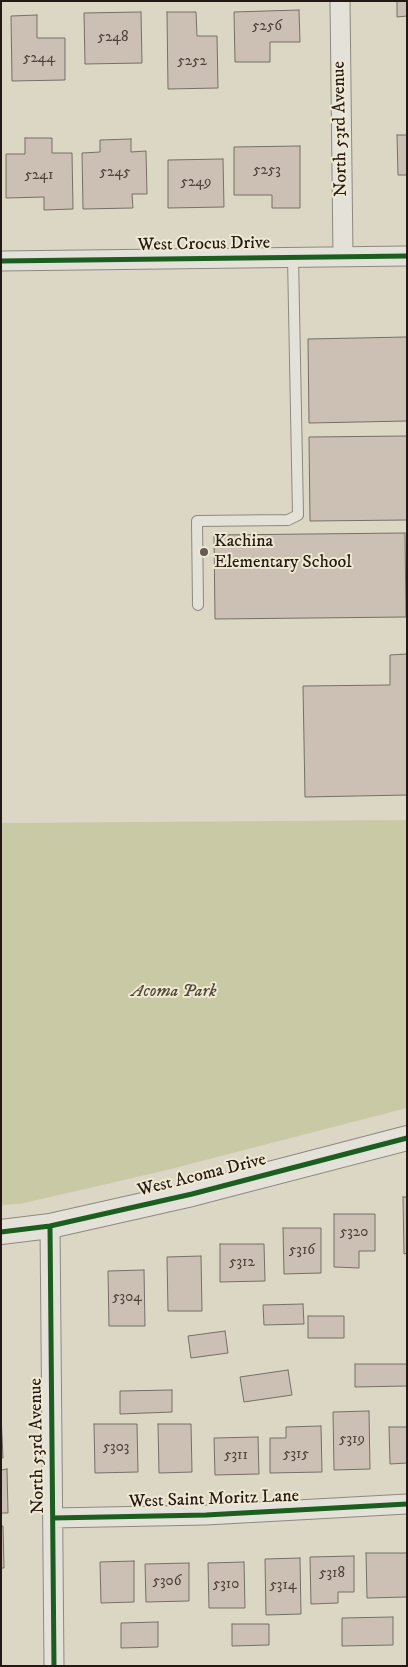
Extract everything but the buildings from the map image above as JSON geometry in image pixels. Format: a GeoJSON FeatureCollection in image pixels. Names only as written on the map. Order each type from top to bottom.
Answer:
{"type":"FeatureCollection","features":[{"type":"Feature","properties":{"kind":"street","name":"North 53rd Avenue"},"geometry":{"type":"LineString","coordinates":[[340,1],[343,257]]}},
{"type":"Feature","properties":{"kind":"street","name":"West Crocus Drive"},"geometry":{"type":"LineString","coordinates":[[1,261],[407,256]]}},
{"type":"Feature","properties":{"kind":"street","name":"West Acoma Drive"},"geometry":{"type":"LineString","coordinates":[[1,1232],[50,1226],[192,1194],[407,1138]]}},
{"type":"Feature","properties":{"kind":"street","name":"North 53rd Avenue"},"geometry":{"type":"LineString","coordinates":[[50,1226],[54,1666]]}},
{"type":"Feature","properties":{"kind":"street","name":"West Saint Moritz Lane"},"geometry":{"type":"LineString","coordinates":[[53,1518],[206,1515],[407,1504]]}},
{"type":"Feature","properties":{"kind":"lane"},"geometry":{"type":"LineString","coordinates":[[198,605],[197,521],[288,520],[298,515],[292,257]]}},
{"type":"Feature","properties":{"kind":"green space","name":"Acoma Park"},"geometry":{"type":"Polygon","coordinates":[[[407,820],[407,1108],[163,1171],[20,1204],[1,1205],[1,823],[407,820]]]}},
{"type":"Feature","properties":{"kind":"cycle path"},"geometry":{"type":"LineString","coordinates":[[1,261],[407,256]]}},
{"type":"Feature","properties":{"kind":"cycle path"},"geometry":{"type":"LineString","coordinates":[[1,1232],[50,1226],[192,1194],[407,1138]]}},
{"type":"Feature","properties":{"kind":"cycle path"},"geometry":{"type":"LineString","coordinates":[[50,1226],[54,1666]]}},
{"type":"Feature","properties":{"kind":"cycle path"},"geometry":{"type":"LineString","coordinates":[[53,1518],[206,1515],[407,1504]]}},
{"type":"Feature","properties":{"kind":"place","name":"Kachina Elementary School"},"geometry":{"type":"Point","coordinates":[204,552]}}]}
